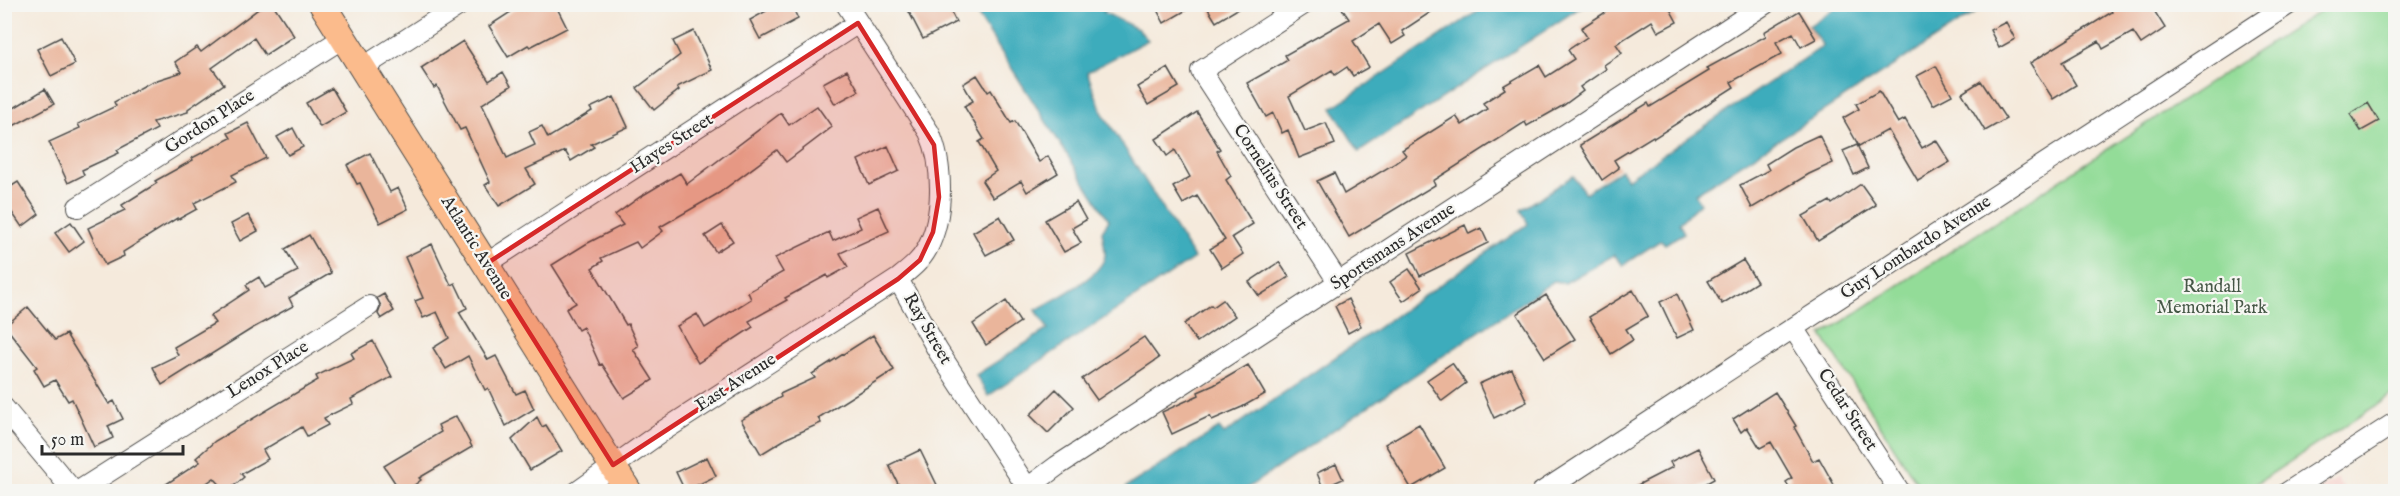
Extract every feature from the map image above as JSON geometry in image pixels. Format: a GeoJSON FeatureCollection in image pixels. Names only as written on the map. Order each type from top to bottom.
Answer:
{"type":"FeatureCollection","features":[{"type":"Feature","properties":{"kind":"main road","name":"Atlantic Avenue"},"geometry":{"type":"LineString","coordinates":[[322,4],[629,492]]}},
{"type":"Feature","properties":{"kind":"street"},"geometry":{"type":"LineString","coordinates":[[362,68],[461,4]]}},
{"type":"Feature","properties":{"kind":"street","name":"Ray Street"},"geometry":{"type":"LineString","coordinates":[[846,4],[929,132],[940,169],[939,197],[928,248],[920,260],[898,279],[938,351],[1026,490]]}},
{"type":"Feature","properties":{"kind":"street","name":"Cornelius Street"},"geometry":{"type":"LineString","coordinates":[[1304,4],[1201,71],[1339,283]]}},
{"type":"Feature","properties":{"kind":"street","name":"Sportsmans Avenue"},"geometry":{"type":"LineString","coordinates":[[1026,490],[1057,466],[1765,4]]}},
{"type":"Feature","properties":{"kind":"street","name":"Guy Lombardo Avenue"},"geometry":{"type":"LineString","coordinates":[[1542,492],[2289,4]]}},
{"type":"Feature","properties":{"kind":"street","name":"Hayes Street"},"geometry":{"type":"LineString","coordinates":[[486,264],[858,23]]}},
{"type":"Feature","properties":{"kind":"street","name":"Gordon Place"},"geometry":{"type":"LineString","coordinates":[[78,207],[343,38]]}},
{"type":"Feature","properties":{"kind":"street","name":"East Avenue"},"geometry":{"type":"LineString","coordinates":[[577,492],[613,465],[898,279]]}},
{"type":"Feature","properties":{"kind":"street","name":"Lenox Place"},"geometry":{"type":"LineString","coordinates":[[76,492],[369,306]]}},
{"type":"Feature","properties":{"kind":"street","name":"Cedar Street"},"geometry":{"type":"LineString","coordinates":[[1793,328],[1900,492]]}},
{"type":"Feature","properties":{"kind":"street"},"geometry":{"type":"LineString","coordinates":[[4,408],[76,492]]}},
{"type":"Feature","properties":{"kind":"street"},"geometry":{"type":"LineString","coordinates":[[2288,492],[2396,422]]}},
{"type":"Feature","properties":{"kind":"highlighted area"},"geometry":{"type":"Polygon","coordinates":[[[858,23],[934,145],[939,197],[933,232],[920,260],[898,279],[613,465],[486,264],[858,23]]]}},
{"type":"Feature","properties":{"kind":"shaded area"},"geometry":{"type":"Polygon","coordinates":[[[2337,478],[2345,491],[2316,491],[2337,478]]]}},
{"type":"Feature","properties":{"kind":"green space","name":"Randall Memorial Park"},"geometry":{"type":"Polygon","coordinates":[[[2329,5],[2395,5],[2395,393],[2245,491],[1922,491],[1822,335],[2329,5]]]}},
{"type":"Feature","properties":{"kind":"water"},"geometry":{"type":"Polygon","coordinates":[[[1841,4],[1987,5],[1695,194],[1700,203],[1679,223],[1684,233],[1665,244],[1661,240],[1623,265],[1614,255],[1565,283],[1554,281],[1243,491],[1129,491],[1126,487],[1219,428],[1224,434],[1528,224],[1521,210],[1573,176],[1585,193],[1621,170],[1627,179],[1823,46],[1809,26],[1841,4]]]}},
{"type":"Feature","properties":{"kind":"water"},"geometry":{"type":"Polygon","coordinates":[[[971,5],[1114,5],[1103,12],[1138,29],[1148,40],[1087,72],[1102,112],[1194,258],[988,396],[976,375],[1048,329],[1036,310],[1076,287],[1096,271],[1105,255],[1102,231],[1109,220],[971,5]]]}},
{"type":"Feature","properties":{"kind":"water"},"geometry":{"type":"Polygon","coordinates":[[[1487,5],[1584,5],[1359,152],[1332,108],[1487,5]]]}},
{"type":"Feature","properties":{"kind":"building"},"geometry":{"type":"Polygon","coordinates":[[[265,4],[273,4],[294,36],[265,55],[254,38],[212,68],[224,84],[188,109],[188,112],[153,122],[157,129],[117,150],[119,153],[82,170],[84,175],[68,183],[49,142],[80,128],[78,124],[116,106],[114,102],[151,82],[182,72],[175,62],[197,47],[201,52],[265,4]]]}},
{"type":"Feature","properties":{"kind":"building"},"geometry":{"type":"Polygon","coordinates":[[[523,4],[555,4],[567,28],[530,47],[528,45],[508,57],[489,26],[523,4]]]}},
{"type":"Feature","properties":{"kind":"building"},"geometry":{"type":"Polygon","coordinates":[[[779,4],[791,4],[798,19],[760,39],[750,20],[779,4]]]}},
{"type":"Feature","properties":{"kind":"building"},"geometry":{"type":"Polygon","coordinates":[[[905,4],[947,4],[956,22],[923,39],[905,4]]]}},
{"type":"Feature","properties":{"kind":"building"},"geometry":{"type":"Polygon","coordinates":[[[1154,4],[1197,4],[1164,23],[1154,4]]]}},
{"type":"Feature","properties":{"kind":"building"},"geometry":{"type":"Polygon","coordinates":[[[1205,4],[1246,4],[1216,22],[1205,4]]]}},
{"type":"Feature","properties":{"kind":"building"},"geometry":{"type":"Polygon","coordinates":[[[1339,4],[1443,4],[1402,31],[1405,36],[1392,44],[1379,24],[1353,41],[1369,67],[1353,76],[1347,67],[1335,75],[1332,70],[1289,96],[1305,131],[1326,123],[1335,144],[1299,158],[1288,130],[1282,133],[1273,113],[1266,117],[1247,83],[1288,60],[1285,55],[1349,19],[1339,4]]]}},
{"type":"Feature","properties":{"kind":"building"},"geometry":{"type":"Polygon","coordinates":[[[1618,4],[1676,4],[1670,9],[1677,22],[1658,32],[1652,21],[1616,44],[1622,53],[1604,65],[1606,69],[1580,87],[1583,91],[1564,105],[1527,126],[1525,122],[1433,181],[1435,185],[1349,237],[1317,181],[1334,173],[1344,194],[1394,164],[1406,155],[1402,150],[1456,116],[1462,125],[1487,109],[1483,103],[1505,89],[1503,86],[1539,65],[1546,77],[1574,59],[1568,50],[1587,37],[1581,28],[1618,4]]]}},
{"type":"Feature","properties":{"kind":"building"},"geometry":{"type":"Polygon","coordinates":[[[2118,4],[2150,4],[2165,28],[2141,44],[2133,32],[2103,49],[2099,41],[2062,62],[2076,85],[2053,99],[2030,63],[2112,12],[2110,9],[2118,4]]]}},
{"type":"Feature","properties":{"kind":"building"},"geometry":{"type":"Polygon","coordinates":[[[1799,11],[1816,39],[1801,47],[1793,33],[1776,42],[1782,54],[1731,82],[1734,87],[1654,138],[1653,136],[1614,160],[1619,168],[1602,180],[1580,145],[1648,103],[1650,107],[1709,71],[1707,68],[1766,36],[1764,32],[1799,11]]]}},
{"type":"Feature","properties":{"kind":"building"},"geometry":{"type":"Polygon","coordinates":[[[2006,22],[2015,39],[1999,48],[1990,30],[2006,22]]]}},
{"type":"Feature","properties":{"kind":"building"},"geometry":{"type":"Polygon","coordinates":[[[694,31],[712,70],[677,87],[679,90],[654,110],[637,88],[680,55],[673,41],[694,31]]]}},
{"type":"Feature","properties":{"kind":"building"},"geometry":{"type":"Polygon","coordinates":[[[61,37],[75,64],[51,76],[37,49],[61,37]]]}},
{"type":"Feature","properties":{"kind":"building"},"geometry":{"type":"Polygon","coordinates":[[[463,41],[489,81],[503,72],[511,86],[482,104],[507,158],[535,145],[529,132],[542,126],[548,138],[592,111],[590,108],[614,97],[628,127],[591,144],[594,147],[571,161],[565,151],[526,169],[535,184],[499,206],[485,185],[490,182],[465,128],[460,130],[437,86],[434,88],[421,68],[463,41]]]}},
{"type":"Feature","properties":{"kind":"building"},"geometry":{"type":"Polygon","coordinates":[[[1936,66],[1952,95],[1933,105],[1917,76],[1936,66]]]}},
{"type":"Feature","properties":{"kind":"building"},"geometry":{"type":"Polygon","coordinates":[[[1168,68],[1179,87],[1148,105],[1137,87],[1168,68]]]}},
{"type":"Feature","properties":{"kind":"building"},"geometry":{"type":"Polygon","coordinates":[[[847,70],[859,91],[835,104],[823,83],[847,70]]]}},
{"type":"Feature","properties":{"kind":"building"},"geometry":{"type":"Polygon","coordinates":[[[977,75],[988,92],[991,90],[1011,123],[1015,121],[1039,162],[1048,156],[1058,173],[1027,192],[1021,181],[993,198],[982,181],[996,171],[979,142],[984,139],[964,106],[973,101],[963,84],[977,75]]]}},
{"type":"Feature","properties":{"kind":"building"},"geometry":{"type":"Polygon","coordinates":[[[1981,81],[2006,119],[1985,131],[1962,93],[1981,81]]]}},
{"type":"Feature","properties":{"kind":"building"},"geometry":{"type":"Polygon","coordinates":[[[332,88],[346,112],[320,127],[306,103],[332,88]]]}},
{"type":"Feature","properties":{"kind":"building"},"geometry":{"type":"Polygon","coordinates":[[[45,89],[54,104],[4,131],[4,114],[45,89]]]}},
{"type":"Feature","properties":{"kind":"building"},"geometry":{"type":"Polygon","coordinates":[[[1879,91],[1898,123],[1905,119],[1922,148],[1936,140],[1950,162],[1918,181],[1888,130],[1859,146],[1843,118],[1859,109],[1856,104],[1879,91]]]}},
{"type":"Feature","properties":{"kind":"building"},"geometry":{"type":"Polygon","coordinates":[[[2368,103],[2379,121],[2361,131],[2350,114],[2368,103]]]}},
{"type":"Feature","properties":{"kind":"building"},"geometry":{"type":"Polygon","coordinates":[[[817,106],[832,127],[786,162],[777,150],[719,193],[660,227],[663,231],[640,248],[636,242],[601,258],[603,261],[592,268],[626,325],[628,324],[638,346],[633,349],[653,380],[624,398],[602,364],[600,365],[583,327],[578,330],[566,309],[576,303],[552,265],[623,225],[615,215],[680,173],[687,184],[781,113],[789,125],[817,106]]]}},
{"type":"Feature","properties":{"kind":"building"},"geometry":{"type":"Polygon","coordinates":[[[1197,112],[1220,149],[1217,151],[1231,176],[1226,180],[1253,224],[1232,237],[1243,254],[1222,268],[1210,249],[1225,240],[1197,196],[1183,204],[1173,187],[1190,177],[1175,150],[1167,156],[1156,139],[1197,112]]]}},
{"type":"Feature","properties":{"kind":"building"},"geometry":{"type":"Polygon","coordinates":[[[248,123],[266,158],[232,175],[236,182],[194,203],[197,209],[177,220],[177,218],[123,252],[124,256],[105,265],[88,228],[125,210],[122,205],[157,183],[155,181],[231,138],[228,133],[248,123]]]}},
{"type":"Feature","properties":{"kind":"building"},"geometry":{"type":"Polygon","coordinates":[[[293,128],[303,147],[288,155],[277,137],[293,128]]]}},
{"type":"Feature","properties":{"kind":"building"},"geometry":{"type":"Polygon","coordinates":[[[1819,135],[1833,163],[1809,174],[1752,208],[1740,185],[1769,170],[1766,164],[1793,147],[1819,135]]]}},
{"type":"Feature","properties":{"kind":"building"},"geometry":{"type":"Polygon","coordinates":[[[1857,145],[1868,168],[1854,175],[1843,151],[1857,145]]]}},
{"type":"Feature","properties":{"kind":"building"},"geometry":{"type":"Polygon","coordinates":[[[888,146],[899,171],[869,185],[858,160],[888,146]]]}},
{"type":"Feature","properties":{"kind":"building"},"geometry":{"type":"Polygon","coordinates":[[[370,153],[390,192],[398,188],[408,209],[380,223],[360,183],[357,184],[347,165],[370,153]]]}},
{"type":"Feature","properties":{"kind":"building"},"geometry":{"type":"Polygon","coordinates":[[[18,182],[39,214],[22,227],[4,201],[4,191],[18,182]]]}},
{"type":"Feature","properties":{"kind":"building"},"geometry":{"type":"Polygon","coordinates":[[[1861,184],[1876,205],[1818,241],[1803,216],[1830,201],[1832,204],[1861,184]]]}},
{"type":"Feature","properties":{"kind":"building"},"geometry":{"type":"Polygon","coordinates":[[[1076,202],[1086,220],[1072,228],[1081,243],[1064,252],[1045,220],[1076,202]]]}},
{"type":"Feature","properties":{"kind":"building"},"geometry":{"type":"Polygon","coordinates":[[[878,207],[889,231],[840,253],[848,267],[828,278],[827,275],[749,321],[753,327],[698,363],[677,326],[697,314],[705,328],[751,299],[748,292],[783,272],[775,258],[829,232],[833,241],[861,228],[856,217],[878,207]]]}},
{"type":"Feature","properties":{"kind":"building"},"geometry":{"type":"Polygon","coordinates":[[[248,215],[258,231],[240,241],[231,224],[248,215]]]}},
{"type":"Feature","properties":{"kind":"building"},"geometry":{"type":"Polygon","coordinates":[[[1000,216],[1014,240],[986,255],[973,232],[1000,216]]]}},
{"type":"Feature","properties":{"kind":"building"},"geometry":{"type":"Polygon","coordinates":[[[71,222],[84,241],[69,252],[55,233],[71,222]]]}},
{"type":"Feature","properties":{"kind":"building"},"geometry":{"type":"Polygon","coordinates":[[[722,225],[733,241],[716,252],[705,236],[722,225]]]}},
{"type":"Feature","properties":{"kind":"building"},"geometry":{"type":"Polygon","coordinates":[[[1465,225],[1469,234],[1481,228],[1488,243],[1420,276],[1409,253],[1465,225]]]}},
{"type":"Feature","properties":{"kind":"building"},"geometry":{"type":"Polygon","coordinates":[[[309,235],[331,273],[289,298],[293,306],[253,328],[162,385],[153,367],[178,355],[174,347],[215,323],[210,316],[249,290],[246,285],[259,277],[265,288],[298,271],[285,249],[309,235]]]}},
{"type":"Feature","properties":{"kind":"building"},"geometry":{"type":"Polygon","coordinates":[[[432,244],[451,285],[455,283],[467,308],[459,312],[488,360],[496,356],[516,394],[525,390],[534,409],[506,426],[488,388],[485,390],[468,356],[446,369],[433,348],[449,338],[437,312],[423,318],[415,301],[423,298],[405,257],[432,244]]]}},
{"type":"Feature","properties":{"kind":"building"},"geometry":{"type":"Polygon","coordinates":[[[1743,260],[1757,282],[1722,304],[1708,281],[1743,260]]]}},
{"type":"Feature","properties":{"kind":"building"},"geometry":{"type":"Polygon","coordinates":[[[1279,262],[1289,277],[1259,296],[1249,282],[1279,262]]]}},
{"type":"Feature","properties":{"kind":"building"},"geometry":{"type":"Polygon","coordinates":[[[1409,269],[1422,288],[1403,301],[1390,282],[1409,269]]]}},
{"type":"Feature","properties":{"kind":"building"},"geometry":{"type":"Polygon","coordinates":[[[1633,290],[1648,316],[1626,329],[1633,340],[1611,354],[1589,317],[1633,290]]]}},
{"type":"Feature","properties":{"kind":"building"},"geometry":{"type":"Polygon","coordinates":[[[384,294],[394,311],[381,319],[378,314],[381,306],[377,298],[384,294]]]}},
{"type":"Feature","properties":{"kind":"building"},"geometry":{"type":"Polygon","coordinates":[[[1677,294],[1694,330],[1677,338],[1660,302],[1677,294]]]}},
{"type":"Feature","properties":{"kind":"building"},"geometry":{"type":"Polygon","coordinates":[[[1546,295],[1575,339],[1545,358],[1517,314],[1546,295]]]}},
{"type":"Feature","properties":{"kind":"building"},"geometry":{"type":"Polygon","coordinates":[[[1348,299],[1361,326],[1348,333],[1335,306],[1348,299]]]}},
{"type":"Feature","properties":{"kind":"building"},"geometry":{"type":"Polygon","coordinates":[[[1223,300],[1235,316],[1197,342],[1184,324],[1211,305],[1213,307],[1223,300]]]}},
{"type":"Feature","properties":{"kind":"building"},"geometry":{"type":"Polygon","coordinates":[[[1006,301],[1020,322],[986,345],[973,324],[1006,301]]]}},
{"type":"Feature","properties":{"kind":"building"},"geometry":{"type":"Polygon","coordinates":[[[28,307],[55,340],[66,334],[109,404],[114,401],[123,419],[108,426],[113,438],[94,447],[72,399],[68,401],[55,380],[44,386],[34,369],[37,367],[5,326],[28,307]]]}},
{"type":"Feature","properties":{"kind":"building"},"geometry":{"type":"Polygon","coordinates":[[[873,335],[894,370],[818,418],[821,423],[787,438],[761,454],[741,420],[781,397],[780,394],[815,378],[812,374],[873,335]]]}},
{"type":"Feature","properties":{"kind":"building"},"geometry":{"type":"Polygon","coordinates":[[[1144,337],[1159,358],[1097,400],[1082,379],[1144,337]]]}},
{"type":"Feature","properties":{"kind":"building"},"geometry":{"type":"Polygon","coordinates":[[[373,341],[392,377],[351,399],[353,404],[324,418],[328,425],[307,436],[302,427],[263,450],[268,459],[241,474],[244,477],[227,492],[214,478],[194,492],[154,492],[200,462],[196,458],[215,441],[318,380],[316,376],[354,358],[351,353],[373,341]]]}},
{"type":"Feature","properties":{"kind":"building"},"geometry":{"type":"Polygon","coordinates":[[[1452,363],[1466,383],[1442,401],[1427,380],[1452,363]]]}},
{"type":"Feature","properties":{"kind":"building"},"geometry":{"type":"Polygon","coordinates":[[[1248,365],[1265,394],[1212,420],[1210,416],[1172,434],[1162,412],[1199,395],[1198,392],[1248,365]]]}},
{"type":"Feature","properties":{"kind":"building"},"geometry":{"type":"Polygon","coordinates":[[[1512,369],[1527,402],[1494,418],[1479,384],[1512,369]]]}},
{"type":"Feature","properties":{"kind":"building"},"geometry":{"type":"Polygon","coordinates":[[[1056,389],[1074,407],[1048,433],[1030,415],[1056,389]]]}},
{"type":"Feature","properties":{"kind":"building"},"geometry":{"type":"Polygon","coordinates":[[[1775,392],[1796,426],[1794,427],[1813,461],[1819,458],[1838,492],[1792,492],[1786,482],[1792,478],[1771,442],[1760,448],[1747,427],[1741,432],[1733,419],[1775,392]]]}},
{"type":"Feature","properties":{"kind":"building"},"geometry":{"type":"Polygon","coordinates":[[[456,416],[472,447],[419,478],[421,480],[405,492],[401,492],[384,466],[441,432],[438,425],[456,416]]]}},
{"type":"Feature","properties":{"kind":"building"},"geometry":{"type":"Polygon","coordinates":[[[537,417],[542,427],[546,425],[562,451],[530,470],[512,440],[537,417]]]}},
{"type":"Feature","properties":{"kind":"building"},"geometry":{"type":"Polygon","coordinates":[[[1419,424],[1445,468],[1411,488],[1385,444],[1419,424]]]}},
{"type":"Feature","properties":{"kind":"building"},"geometry":{"type":"Polygon","coordinates":[[[1698,448],[1714,479],[1691,492],[1624,492],[1673,467],[1670,462],[1698,448]]]}},
{"type":"Feature","properties":{"kind":"building"},"geometry":{"type":"Polygon","coordinates":[[[920,450],[938,487],[929,492],[902,492],[889,465],[920,450]]]}},
{"type":"Feature","properties":{"kind":"building"},"geometry":{"type":"Polygon","coordinates":[[[707,457],[716,476],[685,491],[676,472],[707,457]]]}},
{"type":"Feature","properties":{"kind":"building"},"geometry":{"type":"Polygon","coordinates":[[[1336,464],[1343,479],[1323,488],[1317,473],[1336,464]]]}}]}
